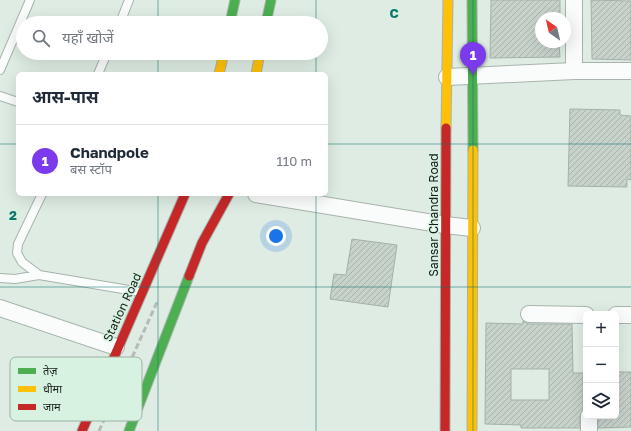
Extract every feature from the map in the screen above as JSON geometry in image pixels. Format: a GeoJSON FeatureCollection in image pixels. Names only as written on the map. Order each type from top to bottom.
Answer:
{"type":"FeatureCollection","features":[{"type":"Feature","properties":{"kind":"street"},"geometry":{"type":"LineString","coordinates":[[232,16],[235,0]]}},
{"type":"Feature","properties":{"kind":"street"},"geometry":{"type":"LineString","coordinates":[[268,16],[271,0]]}},
{"type":"Feature","properties":{"kind":"street","name":"Sansar Chandra Road"},"geometry":{"type":"LineString","coordinates":[[445,431],[444,225],[448,0]]}},
{"type":"Feature","properties":{"kind":"street"},"geometry":{"type":"LineString","coordinates":[[472,0],[474,75],[472,431]]}},
{"type":"Feature","properties":{"kind":"street"},"geometry":{"type":"LineString","coordinates":[[574,0],[574,71]]}},
{"type":"Feature","properties":{"kind":"street"},"geometry":{"type":"LineString","coordinates":[[219,72],[222,60]]}},
{"type":"Feature","properties":{"kind":"street"},"geometry":{"type":"LineString","coordinates":[[256,72],[259,60]]}},
{"type":"Feature","properties":{"kind":"street"},"geometry":{"type":"LineString","coordinates":[[447,77],[574,71],[631,71]]}},
{"type":"Feature","properties":{"kind":"street","name":"Station Road"},"geometry":{"type":"LineString","coordinates":[[112,357],[184,196]]}},
{"type":"Feature","properties":{"kind":"street"},"geometry":{"type":"LineString","coordinates":[[142,398],[202,243],[228,196]]}},
{"type":"Feature","properties":{"kind":"street"},"geometry":{"type":"LineString","coordinates":[[268,196],[444,225],[472,228]]}},
{"type":"Feature","properties":{"kind":"street"},"geometry":{"type":"LineString","coordinates":[[0,308],[116,347]]}},
{"type":"Feature","properties":{"kind":"street"},"geometry":{"type":"LineString","coordinates":[[529,314],[583,315]]}},
{"type":"Feature","properties":{"kind":"street"},"geometry":{"type":"LineString","coordinates":[[619,315],[631,315]]}},
{"type":"Feature","properties":{"kind":"street"},"geometry":{"type":"LineString","coordinates":[[589,419],[589,431]]}},
{"type":"Feature","properties":{"kind":"street","name":"Station Road"},"geometry":{"type":"LineString","coordinates":[[82,431],[86,421]]}},
{"type":"Feature","properties":{"kind":"street"},"geometry":{"type":"LineString","coordinates":[[129,431],[133,421]]}},
{"type":"Feature","properties":{"kind":"lane"},"geometry":{"type":"LineString","coordinates":[[23,16],[30,0]]}},
{"type":"Feature","properties":{"kind":"lane"},"geometry":{"type":"LineString","coordinates":[[123,16],[129,0]]}},
{"type":"Feature","properties":{"kind":"lane"},"geometry":{"type":"LineString","coordinates":[[0,70],[16,33]]}},
{"type":"Feature","properties":{"kind":"lane"},"geometry":{"type":"LineString","coordinates":[[99,72],[104,60]]}},
{"type":"Feature","properties":{"kind":"lane"},"geometry":{"type":"LineString","coordinates":[[0,96],[16,101]]}},
{"type":"Feature","properties":{"kind":"lane"},"geometry":{"type":"LineString","coordinates":[[39,274],[22,262],[17,253],[18,244],[41,196]]}},
{"type":"Feature","properties":{"kind":"lane"},"geometry":{"type":"LineString","coordinates":[[0,278],[15,279],[39,274],[142,292]]}},
{"type":"Feature","properties":{"kind":"building"},"geometry":{"type":"Polygon","coordinates":[[[491,0],[560,0],[560,12],[535,12],[535,48],[559,48],[560,57],[490,58],[491,0]]]}},
{"type":"Feature","properties":{"kind":"building"},"geometry":{"type":"Polygon","coordinates":[[[591,0],[631,1],[631,60],[592,59],[591,0]]]}},
{"type":"Feature","properties":{"kind":"building"},"geometry":{"type":"Polygon","coordinates":[[[570,109],[620,110],[620,115],[631,116],[631,180],[627,179],[627,187],[568,186],[570,109]]]}},
{"type":"Feature","properties":{"kind":"building"},"geometry":{"type":"Polygon","coordinates":[[[352,239],[397,245],[388,307],[330,299],[334,274],[346,275],[352,239]]]}},
{"type":"Feature","properties":{"kind":"building"},"geometry":{"type":"Polygon","coordinates":[[[523,321],[529,324],[572,324],[573,373],[583,373],[583,409],[580,416],[580,428],[521,428],[521,425],[485,424],[486,323],[523,324],[523,321]],[[511,369],[511,400],[549,400],[549,369],[511,369]]]}},
{"type":"Feature","properties":{"kind":"building"},"geometry":{"type":"Polygon","coordinates":[[[619,372],[631,372],[631,427],[598,428],[598,419],[619,419],[619,372]]]}},
{"type":"Feature","properties":{"kind":"railway"},"geometry":{"type":"LineString","coordinates":[[132,357],[157,302]]}},
{"type":"Feature","properties":{"kind":"railway"},"geometry":{"type":"LineString","coordinates":[[99,431],[103,421]]}},
{"type":"Feature","properties":{"kind":"traffic: fast"},"geometry":{"type":"LineString","coordinates":[[232,16],[235,0]]}},
{"type":"Feature","properties":{"kind":"traffic: fast"},"geometry":{"type":"LineString","coordinates":[[268,16],[271,0]]}},
{"type":"Feature","properties":{"kind":"traffic: fast"},"geometry":{"type":"LineString","coordinates":[[472,0],[473,150]]}},
{"type":"Feature","properties":{"kind":"traffic: fast"},"geometry":{"type":"LineString","coordinates":[[142,397],[189,276]]}},
{"type":"Feature","properties":{"kind":"traffic: fast"},"geometry":{"type":"LineString","coordinates":[[129,431],[133,421]]}},
{"type":"Feature","properties":{"kind":"traffic: slow"},"geometry":{"type":"LineString","coordinates":[[446,128],[448,0]]}},
{"type":"Feature","properties":{"kind":"traffic: slow"},"geometry":{"type":"LineString","coordinates":[[219,72],[222,60]]}},
{"type":"Feature","properties":{"kind":"traffic: slow"},"geometry":{"type":"LineString","coordinates":[[256,72],[259,60]]}},
{"type":"Feature","properties":{"kind":"traffic: slow"},"geometry":{"type":"LineString","coordinates":[[472,431],[473,150]]}},
{"type":"Feature","properties":{"kind":"traffic: jam"},"geometry":{"type":"LineString","coordinates":[[445,431],[446,128]]}},
{"type":"Feature","properties":{"kind":"traffic: jam"},"geometry":{"type":"LineString","coordinates":[[114,357],[184,196]]}},
{"type":"Feature","properties":{"kind":"traffic: jam"},"geometry":{"type":"LineString","coordinates":[[189,276],[202,243],[228,196]]}},
{"type":"Feature","properties":{"kind":"traffic: jam"},"geometry":{"type":"LineString","coordinates":[[82,431],[86,421]]}},
{"type":"Feature","properties":{"kind":"place","name":"Chandpole"},"geometry":{"type":"Point","coordinates":[473,75]}}]}
